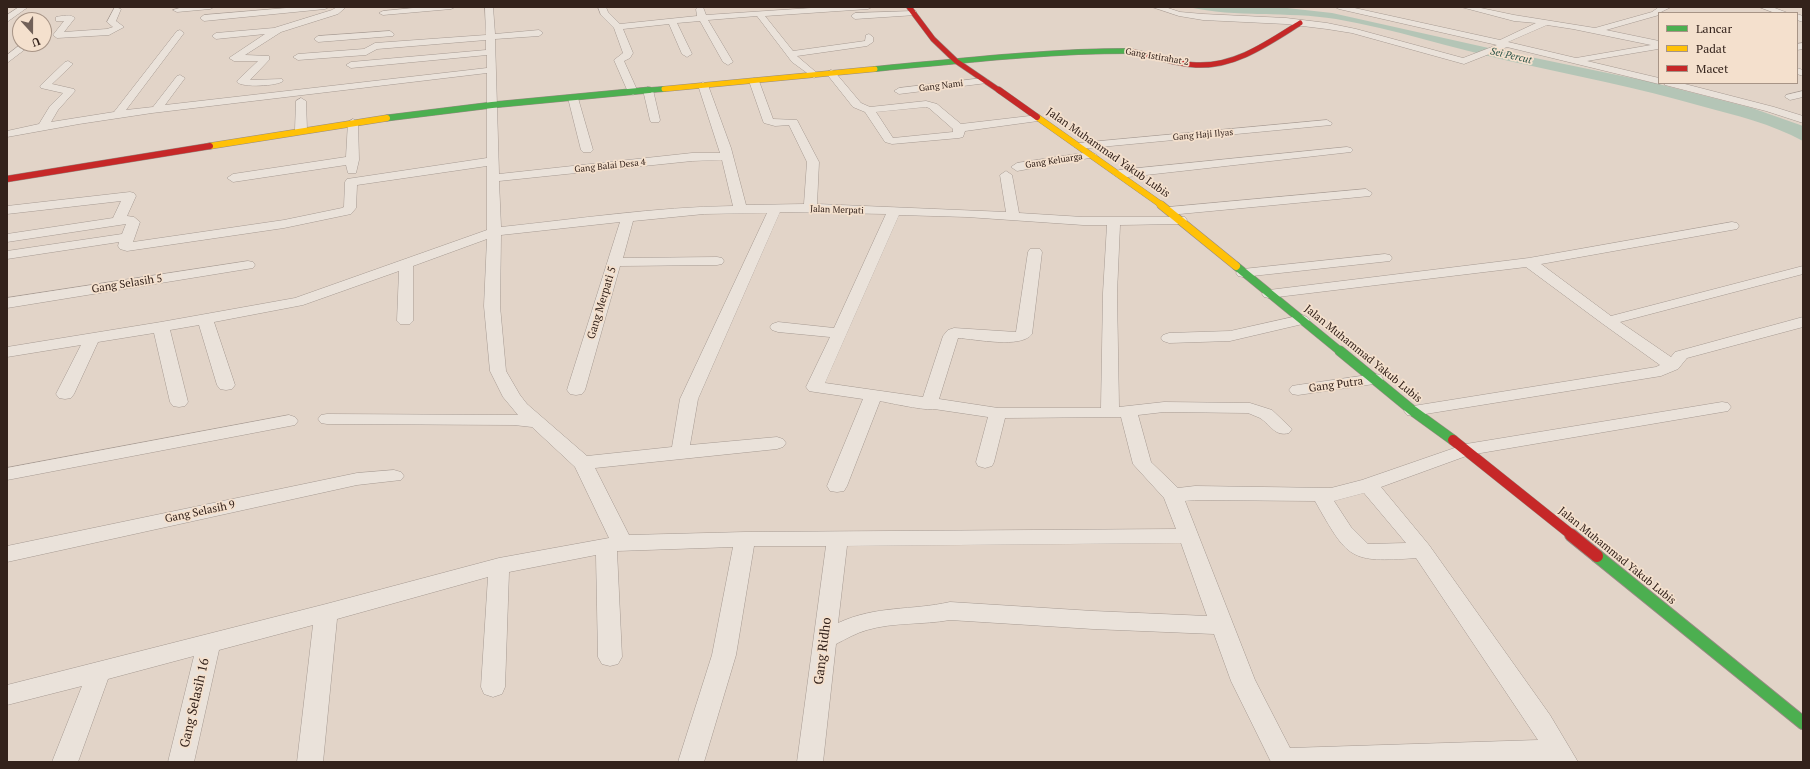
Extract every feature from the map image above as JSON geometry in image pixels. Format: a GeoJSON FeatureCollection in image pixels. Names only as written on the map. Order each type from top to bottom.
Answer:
{"type":"FeatureCollection","features":[{"type":"Feature","properties":{"kind":"street"},"geometry":{"type":"LineString","coordinates":[[7,19],[24,7]]}},
{"type":"Feature","properties":{"kind":"street"},"geometry":{"type":"LineString","coordinates":[[73,7],[56,21],[71,18],[57,35],[109,32],[120,26],[111,22],[117,9]]}},
{"type":"Feature","properties":{"kind":"street"},"geometry":{"type":"LineString","coordinates":[[178,10],[210,7]]}},
{"type":"Feature","properties":{"kind":"street"},"geometry":{"type":"LineString","coordinates":[[204,18],[327,7]]}},
{"type":"Feature","properties":{"kind":"street"},"geometry":{"type":"LineString","coordinates":[[216,36],[276,31],[335,12],[342,7]]}},
{"type":"Feature","properties":{"kind":"street"},"geometry":{"type":"LineString","coordinates":[[383,13],[451,7]]}},
{"type":"Feature","properties":{"kind":"street"},"geometry":{"type":"LineString","coordinates":[[489,7],[494,170],[492,306],[498,371],[512,397],[536,422],[583,463],[611,517],[613,545],[610,657]]}},
{"type":"Feature","properties":{"kind":"street"},"geometry":{"type":"LineString","coordinates":[[602,7],[604,13],[618,27],[628,55],[619,60],[633,92]]}},
{"type":"Feature","properties":{"kind":"street"},"geometry":{"type":"LineString","coordinates":[[700,7],[702,18],[728,62]]}},
{"type":"Feature","properties":{"kind":"street"},"geometry":{"type":"LineString","coordinates":[[618,27],[759,13],[868,7]]}},
{"type":"Feature","properties":{"kind":"street"},"geometry":{"type":"LineString","coordinates":[[1156,7],[1179,14],[1203,17],[1300,23],[1353,31],[1467,61],[1496,49],[1505,42],[1546,22]]}},
{"type":"Feature","properties":{"kind":"street"},"geometry":{"type":"LineString","coordinates":[[1339,7],[1452,33],[1553,52],[1559,55],[1559,57],[1658,81]]}},
{"type":"Feature","properties":{"kind":"street"},"geometry":{"type":"LineString","coordinates":[[1471,7],[1514,18],[1596,31],[1658,46]]}},
{"type":"Feature","properties":{"kind":"street"},"geometry":{"type":"LineString","coordinates":[[1596,31],[1656,13],[1656,11],[1667,7]]}},
{"type":"Feature","properties":{"kind":"street"},"geometry":{"type":"LineString","coordinates":[[1763,7],[1780,12]]}},
{"type":"Feature","properties":{"kind":"street"},"geometry":{"type":"LineString","coordinates":[[798,20],[911,10]]}},
{"type":"Feature","properties":{"kind":"street","name":"Jalan Muhammad Yakub Lubis"},"geometry":{"type":"LineString","coordinates":[[911,10],[933,39],[956,61],[1119,174],[1169,211],[1269,294],[1413,410],[1466,450],[1803,723]]}},
{"type":"Feature","properties":{"kind":"street"},"geometry":{"type":"LineString","coordinates":[[759,13],[790,54],[801,66],[814,75]]}},
{"type":"Feature","properties":{"kind":"street"},"geometry":{"type":"LineString","coordinates":[[672,21],[687,54]]}},
{"type":"Feature","properties":{"kind":"street","name":"Gang Istirahat 2"},"geometry":{"type":"LineString","coordinates":[[7,179],[353,122],[492,105],[648,90],[1007,56],[1116,51],[1134,53],[1176,62],[1201,65],[1217,64],[1231,61],[1300,23]]}},
{"type":"Feature","properties":{"kind":"street"},"geometry":{"type":"LineString","coordinates":[[276,31],[234,58],[266,58],[242,82],[244,84],[278,81]]}},
{"type":"Feature","properties":{"kind":"street"},"geometry":{"type":"LineString","coordinates":[[7,134],[43,126],[157,109],[539,33]]}},
{"type":"Feature","properties":{"kind":"street"},"geometry":{"type":"LineString","coordinates":[[118,114],[180,34]]}},
{"type":"Feature","properties":{"kind":"street"},"geometry":{"type":"LineString","coordinates":[[318,40],[397,34]]}},
{"type":"Feature","properties":{"kind":"street"},"geometry":{"type":"LineString","coordinates":[[790,54],[867,43],[869,42],[869,37]]}},
{"type":"Feature","properties":{"kind":"street"},"geometry":{"type":"LineString","coordinates":[[298,57],[366,52],[375,46],[489,43]]}},
{"type":"Feature","properties":{"kind":"street"},"geometry":{"type":"LineString","coordinates":[[351,65],[489,43]]}},
{"type":"Feature","properties":{"kind":"street"},"geometry":{"type":"LineString","coordinates":[[1571,60],[1658,46]]}},
{"type":"Feature","properties":{"kind":"street"},"geometry":{"type":"LineString","coordinates":[[7,60],[17,52]]}},
{"type":"Feature","properties":{"kind":"street"},"geometry":{"type":"LineString","coordinates":[[43,126],[54,108],[70,91],[45,86],[68,64]]}},
{"type":"Feature","properties":{"kind":"street"},"geometry":{"type":"LineString","coordinates":[[831,73],[857,105],[869,110],[926,104],[933,106],[959,128],[1038,118]]}},
{"type":"Feature","properties":{"kind":"street"},"geometry":{"type":"LineString","coordinates":[[157,109],[180,78]]}},
{"type":"Feature","properties":{"kind":"street"},"geometry":{"type":"LineString","coordinates":[[754,81],[768,121],[772,123],[794,123],[812,162],[810,208]]}},
{"type":"Feature","properties":{"kind":"street","name":"Gang Nami"},"geometry":{"type":"LineString","coordinates":[[899,91],[983,81]]}},
{"type":"Feature","properties":{"kind":"street"},"geometry":{"type":"LineString","coordinates":[[1672,84],[1770,109],[1803,120]]}},
{"type":"Feature","properties":{"kind":"street"},"geometry":{"type":"LineString","coordinates":[[703,85],[726,156],[740,209]]}},
{"type":"Feature","properties":{"kind":"street"},"geometry":{"type":"LineString","coordinates":[[648,90],[655,120]]}},
{"type":"Feature","properties":{"kind":"street"},"geometry":{"type":"LineString","coordinates":[[1790,97],[1803,94]]}},
{"type":"Feature","properties":{"kind":"street"},"geometry":{"type":"LineString","coordinates":[[573,98],[587,150]]}},
{"type":"Feature","properties":{"kind":"street"},"geometry":{"type":"LineString","coordinates":[[301,101],[301,130]]}},
{"type":"Feature","properties":{"kind":"street"},"geometry":{"type":"LineString","coordinates":[[869,110],[889,140],[892,141],[959,135],[959,128]]}},
{"type":"Feature","properties":{"kind":"street"},"geometry":{"type":"LineString","coordinates":[[7,238],[129,220],[133,222],[125,246],[134,247],[284,224],[346,211],[350,208],[353,160],[353,122]]}},
{"type":"Feature","properties":{"kind":"street","name":"Gang Haji Ilyas"},"geometry":{"type":"LineString","coordinates":[[1079,146],[1327,123]]}},
{"type":"Feature","properties":{"kind":"street"},"geometry":{"type":"LineString","coordinates":[[1119,174],[1347,150]]}},
{"type":"Feature","properties":{"kind":"street","name":"Gang Keluarga"},"geometry":{"type":"LineString","coordinates":[[1017,167],[1091,155]]}},
{"type":"Feature","properties":{"kind":"street","name":"Gang Balai Desa 4"},"geometry":{"type":"LineString","coordinates":[[351,182],[494,170],[726,156]]}},
{"type":"Feature","properties":{"kind":"street"},"geometry":{"type":"LineString","coordinates":[[233,178],[353,160]]}},
{"type":"Feature","properties":{"kind":"street"},"geometry":{"type":"LineString","coordinates":[[1006,175],[1013,216]]}},
{"type":"Feature","properties":{"kind":"street"},"geometry":{"type":"LineString","coordinates":[[1169,211],[1366,192]]}},
{"type":"Feature","properties":{"kind":"street"},"geometry":{"type":"LineString","coordinates":[[7,210],[130,196],[118,221]]}},
{"type":"Feature","properties":{"kind":"street","name":"Jalan Merpati"},"geometry":{"type":"LineString","coordinates":[[7,352],[161,327],[298,302],[494,232],[628,217],[704,210],[740,209],[810,208],[967,213],[1083,221],[1180,220]]}},
{"type":"Feature","properties":{"kind":"street"},"geometry":{"type":"LineString","coordinates":[[680,452],[688,399],[775,209]]}},
{"type":"Feature","properties":{"kind":"street"},"geometry":{"type":"LineString","coordinates":[[894,211],[815,387],[998,414],[1119,412],[1164,407],[1250,408],[1266,414],[1283,429]]}},
{"type":"Feature","properties":{"kind":"street","name":"Gang Merpati 5"},"geometry":{"type":"LineString","coordinates":[[576,390],[628,217]]}},
{"type":"Feature","properties":{"kind":"street"},"geometry":{"type":"LineString","coordinates":[[1114,221],[1110,293],[1119,412],[1142,464],[1173,495],[1244,681],[1283,761],[1561,756]]}},
{"type":"Feature","properties":{"kind":"street"},"geometry":{"type":"LineString","coordinates":[[1269,294],[1529,262],[1732,226]]}},
{"type":"Feature","properties":{"kind":"street"},"geometry":{"type":"LineString","coordinates":[[7,255],[128,237]]}},
{"type":"Feature","properties":{"kind":"street"},"geometry":{"type":"LineString","coordinates":[[930,405],[951,336],[954,333],[1017,338],[1024,334],[1035,252]]}},
{"type":"Feature","properties":{"kind":"street"},"geometry":{"type":"LineString","coordinates":[[1243,273],[1385,258]]}},
{"type":"Feature","properties":{"kind":"street"},"geometry":{"type":"LineString","coordinates":[[614,262],[717,261]]}},
{"type":"Feature","properties":{"kind":"street"},"geometry":{"type":"LineString","coordinates":[[1529,262],[1608,321],[1672,364]]}},
{"type":"Feature","properties":{"kind":"street"},"geometry":{"type":"LineString","coordinates":[[405,322],[406,264]]}},
{"type":"Feature","properties":{"kind":"street","name":"Gang Selasih 5"},"geometry":{"type":"LineString","coordinates":[[7,303],[248,265]]}},
{"type":"Feature","properties":{"kind":"street"},"geometry":{"type":"LineString","coordinates":[[1608,321],[1803,270]]}},
{"type":"Feature","properties":{"kind":"street"},"geometry":{"type":"LineString","coordinates":[[205,319],[226,385]]}},
{"type":"Feature","properties":{"kind":"street"},"geometry":{"type":"LineString","coordinates":[[1169,338],[1230,336],[1302,320]]}},
{"type":"Feature","properties":{"kind":"street"},"geometry":{"type":"LineString","coordinates":[[1413,410],[1661,371],[1672,364],[1681,354],[1803,322]]}},
{"type":"Feature","properties":{"kind":"street"},"geometry":{"type":"LineString","coordinates":[[161,327],[179,402]]}},
{"type":"Feature","properties":{"kind":"street"},"geometry":{"type":"LineString","coordinates":[[778,327],[839,333]]}},
{"type":"Feature","properties":{"kind":"street"},"geometry":{"type":"LineString","coordinates":[[65,394],[92,338]]}},
{"type":"Feature","properties":{"kind":"street","name":"Gang Putra"},"geometry":{"type":"LineString","coordinates":[[1298,390],[1375,379]]}},
{"type":"Feature","properties":{"kind":"street"},"geometry":{"type":"LineString","coordinates":[[837,486],[873,396]]}},
{"type":"Feature","properties":{"kind":"street"},"geometry":{"type":"LineString","coordinates":[[1173,495],[1194,493],[1331,495],[1368,485],[1466,450],[1722,407]]}},
{"type":"Feature","properties":{"kind":"street"},"geometry":{"type":"LineString","coordinates":[[985,462],[998,414]]}},
{"type":"Feature","properties":{"kind":"street"},"geometry":{"type":"LineString","coordinates":[[327,419],[514,420],[536,422]]}},
{"type":"Feature","properties":{"kind":"street"},"geometry":{"type":"LineString","coordinates":[[7,474],[289,422]]}},
{"type":"Feature","properties":{"kind":"street"},"geometry":{"type":"LineString","coordinates":[[583,463],[776,443]]}},
{"type":"Feature","properties":{"kind":"street","name":"Gang Selasih 9"},"geometry":{"type":"LineString","coordinates":[[7,554],[357,479],[394,476]]}},
{"type":"Feature","properties":{"kind":"street"},"geometry":{"type":"LineString","coordinates":[[1368,485],[1422,550],[1541,723],[1561,756]]}},
{"type":"Feature","properties":{"kind":"street"},"geometry":{"type":"LineString","coordinates":[[1320,494],[1352,544],[1361,550],[1370,552],[1422,550]]}},
{"type":"Feature","properties":{"kind":"street"},"geometry":{"type":"LineString","coordinates":[[7,695],[326,613],[499,566],[613,545],[745,539],[837,540],[1189,536]]}},
{"type":"Feature","properties":{"kind":"street"},"geometry":{"type":"LineString","coordinates":[[691,762],[724,655],[745,539]]}},
{"type":"Feature","properties":{"kind":"street","name":"Gang Ridho"},"geometry":{"type":"LineString","coordinates":[[810,762],[837,540]]}},
{"type":"Feature","properties":{"kind":"street"},"geometry":{"type":"LineString","coordinates":[[493,687],[499,566]]}},
{"type":"Feature","properties":{"kind":"street"},"geometry":{"type":"LineString","coordinates":[[825,639],[862,622],[889,617],[931,615],[950,611],[1093,620],[1222,625]]}},
{"type":"Feature","properties":{"kind":"street"},"geometry":{"type":"LineString","coordinates":[[310,762],[326,613]]}},
{"type":"Feature","properties":{"kind":"street","name":"Gang Selasih 16"},"geometry":{"type":"LineString","coordinates":[[181,762],[209,643]]}},
{"type":"Feature","properties":{"kind":"street"},"geometry":{"type":"LineString","coordinates":[[65,762],[99,672]]}},
{"type":"Feature","properties":{"kind":"water","name":"Sei Percut"},"geometry":{"type":"Polygon","coordinates":[[[1188,7],[1287,8],[1332,13],[1511,53],[1651,82],[1752,108],[1803,126],[1803,141],[1753,120],[1677,99],[1487,56],[1358,23],[1299,15],[1243,14],[1188,7]]]}},
{"type":"Feature","properties":{"kind":"traffic: fast"},"geometry":{"type":"LineString","coordinates":[[875,69],[995,58],[1102,51],[1129,51]]}},
{"type":"Feature","properties":{"kind":"traffic: fast"},"geometry":{"type":"LineString","coordinates":[[387,118],[492,105],[664,89]]}},
{"type":"Feature","properties":{"kind":"traffic: fast"},"geometry":{"type":"LineString","coordinates":[[1236,266],[1413,411],[1453,440]]}},
{"type":"Feature","properties":{"kind":"traffic: fast"},"geometry":{"type":"LineString","coordinates":[[1597,556],[1803,723]]}},
{"type":"Feature","properties":{"kind":"traffic: slow"},"geometry":{"type":"LineString","coordinates":[[664,89],[875,69]]}},
{"type":"Feature","properties":{"kind":"traffic: slow"},"geometry":{"type":"LineString","coordinates":[[1037,117],[1169,211],[1236,266]]}},
{"type":"Feature","properties":{"kind":"traffic: slow"},"geometry":{"type":"LineString","coordinates":[[210,146],[387,118]]}},
{"type":"Feature","properties":{"kind":"traffic: jam"},"geometry":{"type":"LineString","coordinates":[[909,7],[933,39],[956,61],[1037,117]]}},
{"type":"Feature","properties":{"kind":"traffic: jam"},"geometry":{"type":"LineString","coordinates":[[1129,51],[1187,64],[1210,65],[1238,58],[1251,52],[1300,23]]}},
{"type":"Feature","properties":{"kind":"traffic: jam"},"geometry":{"type":"LineString","coordinates":[[7,179],[210,146]]}},
{"type":"Feature","properties":{"kind":"traffic: jam"},"geometry":{"type":"LineString","coordinates":[[1453,440],[1597,556]]}}]}
